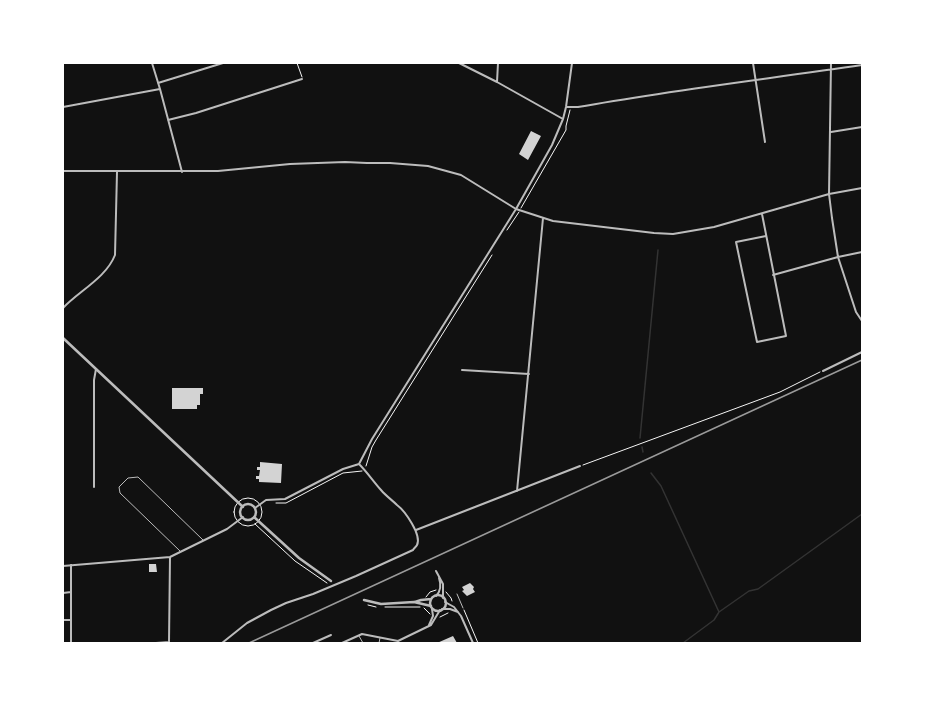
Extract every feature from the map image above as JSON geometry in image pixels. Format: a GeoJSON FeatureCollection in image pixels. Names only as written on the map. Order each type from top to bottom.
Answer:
{"type":"FeatureCollection","features":[{"type":"Feature","properties":{"kind":"street"},"geometry":{"type":"LineString","coordinates":[[152,63],[182,172]]}},
{"type":"Feature","properties":{"kind":"street"},"geometry":{"type":"LineString","coordinates":[[158,83],[223,63]]}},
{"type":"Feature","properties":{"kind":"street"},"geometry":{"type":"LineString","coordinates":[[458,63],[497,82],[563,119]]}},
{"type":"Feature","properties":{"kind":"street"},"geometry":{"type":"LineString","coordinates":[[497,82],[498,63]]}},
{"type":"Feature","properties":{"kind":"street"},"geometry":{"type":"LineString","coordinates":[[255,508],[266,500],[285,499],[343,469],[359,464],[372,439],[516,209],[552,144],[563,119],[566,107],[572,63]]}},
{"type":"Feature","properties":{"kind":"street"},"geometry":{"type":"LineString","coordinates":[[753,63],[765,142]]}},
{"type":"Feature","properties":{"kind":"street"},"geometry":{"type":"LineString","coordinates":[[831,63],[830,194],[838,257],[856,312],[862,321]]}},
{"type":"Feature","properties":{"kind":"street"},"geometry":{"type":"LineString","coordinates":[[566,107],[662,92],[862,65]]}},
{"type":"Feature","properties":{"kind":"street"},"geometry":{"type":"LineString","coordinates":[[168,120],[196,113],[302,79]]}},
{"type":"Feature","properties":{"kind":"street"},"geometry":{"type":"LineString","coordinates":[[63,107],[160,89]]}},
{"type":"Feature","properties":{"kind":"street"},"geometry":{"type":"LineString","coordinates":[[831,132],[862,127]]}},
{"type":"Feature","properties":{"kind":"street"},"geometry":{"type":"LineString","coordinates":[[63,172],[218,171],[290,164],[345,162],[428,166],[462,175],[516,209],[553,221],[673,234],[714,227],[830,194],[862,188]]}},
{"type":"Feature","properties":{"kind":"street"},"geometry":{"type":"LineString","coordinates":[[63,308],[100,276],[115,255],[117,172]]}},
{"type":"Feature","properties":{"kind":"street"},"geometry":{"type":"LineString","coordinates":[[762,214],[786,336],[757,342],[736,242],[766,236]]}},
{"type":"Feature","properties":{"kind":"street"},"geometry":{"type":"LineString","coordinates":[[517,491],[543,218]]}},
{"type":"Feature","properties":{"kind":"street"},"geometry":{"type":"LineString","coordinates":[[773,275],[862,252]]}},
{"type":"Feature","properties":{"kind":"street"},"geometry":{"type":"LineString","coordinates":[[63,338],[242,507]]}},
{"type":"Feature","properties":{"kind":"street"},"geometry":{"type":"LineString","coordinates":[[823,371],[862,352]]}},
{"type":"Feature","properties":{"kind":"street"},"geometry":{"type":"LineString","coordinates":[[94,488],[94,380],[96,369]]}},
{"type":"Feature","properties":{"kind":"street"},"geometry":{"type":"LineString","coordinates":[[462,370],[529,374]]}},
{"type":"Feature","properties":{"kind":"street"},"geometry":{"type":"LineString","coordinates":[[222,643],[247,623],[271,610],[327,588],[413,550],[417,545],[418,539],[416,530],[398,506],[381,490],[359,464]]}},
{"type":"Feature","properties":{"kind":"street"},"geometry":{"type":"LineString","coordinates":[[416,530],[580,466]]}},
{"type":"Feature","properties":{"kind":"street"},"geometry":{"type":"LineString","coordinates":[[242,507],[250,504],[255,508],[256,514],[249,520],[242,517]]}},
{"type":"Feature","properties":{"kind":"street"},"geometry":{"type":"LineString","coordinates":[[242,507],[242,517]]}},
{"type":"Feature","properties":{"kind":"street"},"geometry":{"type":"LineString","coordinates":[[63,566],[170,557],[233,525],[242,517]]}},
{"type":"Feature","properties":{"kind":"street"},"geometry":{"type":"LineString","coordinates":[[254,517],[299,558],[331,581]]}},
{"type":"Feature","properties":{"kind":"street"},"geometry":{"type":"LineString","coordinates":[[156,643],[170,642],[170,557]]}},
{"type":"Feature","properties":{"kind":"street"},"geometry":{"type":"LineString","coordinates":[[71,565],[71,643]]}},
{"type":"Feature","properties":{"kind":"street"},"geometry":{"type":"LineString","coordinates":[[436,571],[443,584],[443,598],[445,602],[454,607],[459,613],[473,643]]}},
{"type":"Feature","properties":{"kind":"street"},"geometry":{"type":"LineString","coordinates":[[364,600],[381,604],[414,602],[431,599],[438,594],[440,584],[438,575]]}},
{"type":"Feature","properties":{"kind":"street"},"geometry":{"type":"LineString","coordinates":[[63,593],[71,592]]}},
{"type":"Feature","properties":{"kind":"street"},"geometry":{"type":"LineString","coordinates":[[436,596],[443,598]]}},
{"type":"Feature","properties":{"kind":"street"},"geometry":{"type":"LineString","coordinates":[[428,626],[433,616],[431,599]]}},
{"type":"Feature","properties":{"kind":"street"},"geometry":{"type":"LineString","coordinates":[[414,602],[432,608],[436,611],[450,609],[459,613]]}},
{"type":"Feature","properties":{"kind":"street"},"geometry":{"type":"LineString","coordinates":[[342,643],[362,634],[398,641],[434,623],[445,602]]}},
{"type":"Feature","properties":{"kind":"street"},"geometry":{"type":"LineString","coordinates":[[63,620],[71,620]]}},
{"type":"Feature","properties":{"kind":"street"},"geometry":{"type":"LineString","coordinates":[[313,643],[331,635]]}},
{"type":"Feature","properties":{"kind":"lane"},"geometry":{"type":"LineString","coordinates":[[180,551],[120,493],[119,487],[128,478],[138,477],[204,540]]}},
{"type":"Feature","properties":{"kind":"lane"},"geometry":{"type":"LineString","coordinates":[[457,594],[463,608]]}},
{"type":"Feature","properties":{"kind":"lane"},"geometry":{"type":"LineString","coordinates":[[359,635],[363,643]]}},
{"type":"Feature","properties":{"kind":"lane"},"geometry":{"type":"LineString","coordinates":[[376,643],[379,642],[380,638]]}},
{"type":"Feature","properties":{"kind":"path"},"geometry":{"type":"LineString","coordinates":[[297,63],[302,79]]}},
{"type":"Feature","properties":{"kind":"path"},"geometry":{"type":"LineString","coordinates":[[580,466],[780,392],[823,371]]}},
{"type":"Feature","properties":{"kind":"path"},"geometry":{"type":"LineString","coordinates":[[365,470],[372,447],[376,440]]}},
{"type":"Feature","properties":{"kind":"path"},"geometry":{"type":"LineString","coordinates":[[242,500],[251,498],[259,504]]}},
{"type":"Feature","properties":{"kind":"path"},"geometry":{"type":"LineString","coordinates":[[261,508],[262,514],[255,524],[296,561],[327,583]]}},
{"type":"Feature","properties":{"kind":"path"},"geometry":{"type":"LineString","coordinates":[[463,608],[478,643]]}},
{"type":"Feature","properties":{"kind":"building"},"geometry":{"type":"Polygon","coordinates":[[[531,131],[541,136],[528,160],[519,154],[531,131]]]}},
{"type":"Feature","properties":{"kind":"building"},"geometry":{"type":"Polygon","coordinates":[[[172,388],[203,388],[203,394],[200,394],[200,405],[197,405],[197,409],[172,409],[172,388]]]}},
{"type":"Feature","properties":{"kind":"building"},"geometry":{"type":"Polygon","coordinates":[[[260,462],[282,464],[281,483],[259,482],[259,479],[256,479],[256,476],[259,476],[260,470],[257,470],[257,467],[260,467],[260,462]]]}},
{"type":"Feature","properties":{"kind":"building"},"geometry":{"type":"Polygon","coordinates":[[[149,564],[156,564],[157,572],[149,572],[149,564]]]}},
{"type":"Feature","properties":{"kind":"building"},"geometry":{"type":"Polygon","coordinates":[[[470,583],[474,587],[473,589],[475,592],[467,596],[462,591],[464,590],[462,587],[470,583]]]}},
{"type":"Feature","properties":{"kind":"building"},"geometry":{"type":"Polygon","coordinates":[[[453,636],[457,643],[437,643],[453,636]]]}},
{"type":"Feature","properties":{"kind":"waterway"},"geometry":{"type":"LineString","coordinates":[[640,438],[658,250]]}},
{"type":"Feature","properties":{"kind":"waterway"},"geometry":{"type":"LineString","coordinates":[[642,447],[643,452]]}},
{"type":"Feature","properties":{"kind":"waterway"},"geometry":{"type":"LineString","coordinates":[[651,473],[661,486],[719,612]]}},
{"type":"Feature","properties":{"kind":"waterway"},"geometry":{"type":"LineString","coordinates":[[683,643],[714,620],[719,612],[749,591],[758,589],[862,514]]}},
{"type":"Feature","properties":{"kind":"railway"},"geometry":{"type":"LineString","coordinates":[[249,643],[862,360]]}}]}
